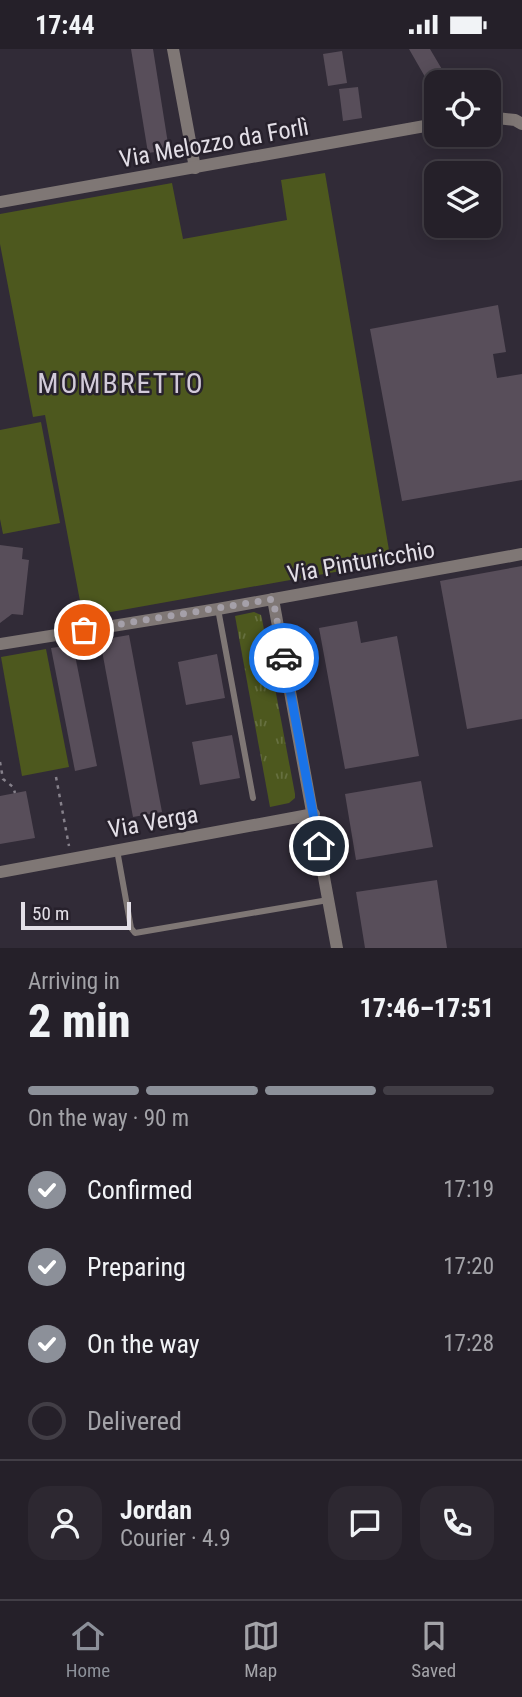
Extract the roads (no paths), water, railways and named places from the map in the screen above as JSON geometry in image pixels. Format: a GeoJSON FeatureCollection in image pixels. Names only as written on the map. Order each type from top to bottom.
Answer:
{"type":"FeatureCollection","features":[{"type":"Feature","properties":{"kind":"street"},"geometry":{"type":"LineString","coordinates":[[173,49],[195,168]]}},
{"type":"Feature","properties":{"kind":"street"},"geometry":{"type":"LineString","coordinates":[[501,118],[522,124]]}},
{"type":"Feature","properties":{"kind":"street","name":"Via Melozzo da Forlì"},"geometry":{"type":"LineString","coordinates":[[0,202],[424,126]]}},
{"type":"Feature","properties":{"kind":"street","name":"Via Pinturicchio"},"geometry":{"type":"LineString","coordinates":[[0,644],[218,609],[522,554]]}},
{"type":"Feature","properties":{"kind":"street"},"geometry":{"type":"LineString","coordinates":[[273,599],[337,948]]}},
{"type":"Feature","properties":{"kind":"street","name":"Via Verga"},"geometry":{"type":"LineString","coordinates":[[0,872],[314,814]]}},
{"type":"Feature","properties":{"kind":"lane"},"geometry":{"type":"LineString","coordinates":[[218,609],[253,799]]}},
{"type":"Feature","properties":{"kind":"lane"},"geometry":{"type":"LineString","coordinates":[[117,851],[131,928],[135,933],[328,900]]}},
{"type":"Feature","properties":{"kind":"district","name":"MOMBRETTO"},"geometry":{"type":"Point","coordinates":[121,383]}}]}
